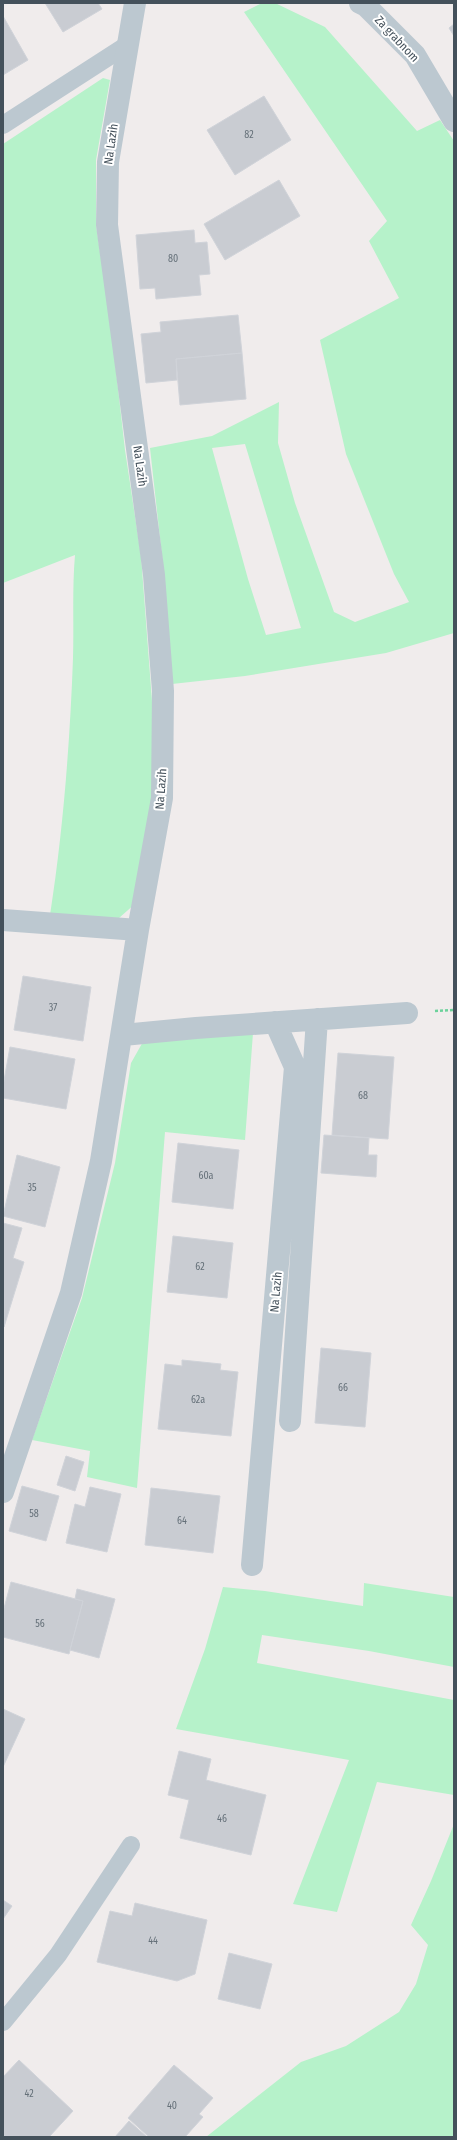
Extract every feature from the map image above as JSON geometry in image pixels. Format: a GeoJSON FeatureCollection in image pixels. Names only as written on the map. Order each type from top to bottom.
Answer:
{"type":"FeatureCollection","features":[{"type":"Feature","properties":{"kind":"street","name":"Na Lazih"},"geometry":{"type":"LineString","coordinates":[[3,1492],[71,1292],[102,1161],[138,930],[162,798],[163,691],[154,575],[107,225],[108,162],[135,3]]}},
{"type":"Feature","properties":{"kind":"street","name":"Za grabnom"},"geometry":{"type":"LineString","coordinates":[[360,3],[366,6],[415,55],[454,121]]}},
{"type":"Feature","properties":{"kind":"street"},"geometry":{"type":"LineString","coordinates":[[3,920],[138,930]]}},
{"type":"Feature","properties":{"kind":"street"},"geometry":{"type":"LineString","coordinates":[[122,1035],[407,1013]]}},
{"type":"Feature","properties":{"kind":"street","name":"Na Lazih"},"geometry":{"type":"LineString","coordinates":[[290,1421],[317,1019]]}},
{"type":"Feature","properties":{"kind":"street","name":"Na Lazih"},"geometry":{"type":"LineString","coordinates":[[252,1565],[295,1067],[275,1022]]}},
{"type":"Feature","properties":{"kind":"lane"},"geometry":{"type":"LineString","coordinates":[[3,124],[127,45]]}},
{"type":"Feature","properties":{"kind":"lane"},"geometry":{"type":"LineString","coordinates":[[3,2022],[58,1955],[131,1845]]}},
{"type":"Feature","properties":{"kind":"green space"},"geometry":{"type":"Polygon","coordinates":[[[262,3],[275,3],[325,27],[417,131],[440,120],[454,141],[454,633],[386,653],[245,676],[172,684],[164,574],[150,448],[212,436],[279,402],[278,443],[295,503],[334,612],[355,622],[409,602],[394,574],[346,454],[320,340],[399,298],[369,241],[387,221],[244,12],[262,3]],[[245,444],[212,448],[248,579],[266,635],[301,628],[245,444]]]}},
{"type":"Feature","properties":{"kind":"green space"},"geometry":{"type":"Polygon","coordinates":[[[103,78],[110,80],[96,160],[96,225],[110,318],[125,450],[141,556],[152,701],[153,804],[136,903],[119,918],[50,915],[59,852],[68,754],[73,658],[73,593],[75,555],[3,583],[3,144],[103,78]]]}},
{"type":"Feature","properties":{"kind":"green space"},"geometry":{"type":"Polygon","coordinates":[[[253,1033],[245,1140],[165,1132],[137,1488],[87,1477],[90,1451],[32,1440],[82,1298],[115,1163],[131,1063],[144,1040],[253,1033]]]}},
{"type":"Feature","properties":{"kind":"green space"},"geometry":{"type":"Polygon","coordinates":[[[364,1583],[454,1597],[454,1667],[369,1651],[262,1635],[257,1663],[454,1700],[454,1795],[377,1782],[337,1912],[293,1904],[349,1760],[176,1729],[205,1649],[223,1587],[265,1591],[363,1606],[364,1583]]]}},
{"type":"Feature","properties":{"kind":"green space"},"geometry":{"type":"Polygon","coordinates":[[[454,1824],[454,2137],[206,2137],[301,2062],[346,2046],[399,2012],[416,1984],[428,1945],[411,1925],[454,1824]]]}},
{"type":"Feature","properties":{"kind":"building"},"geometry":{"type":"Polygon","coordinates":[[[45,3],[98,3],[102,9],[63,32],[45,3]]]}},
{"type":"Feature","properties":{"kind":"building"},"geometry":{"type":"Polygon","coordinates":[[[3,16],[28,60],[3,75],[3,16]]]}},
{"type":"Feature","properties":{"kind":"building"},"geometry":{"type":"Polygon","coordinates":[[[454,24],[454,36],[449,28],[454,24]]]}},
{"type":"Feature","properties":{"kind":"building"},"geometry":{"type":"Polygon","coordinates":[[[264,96],[291,140],[235,175],[207,130],[264,96]]]}},
{"type":"Feature","properties":{"kind":"building"},"geometry":{"type":"Polygon","coordinates":[[[279,180],[300,216],[225,260],[204,224],[279,180]]]}},
{"type":"Feature","properties":{"kind":"building"},"geometry":{"type":"Polygon","coordinates":[[[194,230],[195,243],[207,242],[210,274],[199,275],[201,295],[156,299],[155,288],[140,289],[136,235],[194,230]]]}},
{"type":"Feature","properties":{"kind":"building"},"geometry":{"type":"Polygon","coordinates":[[[238,315],[242,353],[176,359],[177,380],[146,383],[141,334],[161,332],[160,322],[238,315]]]}},
{"type":"Feature","properties":{"kind":"building"},"geometry":{"type":"Polygon","coordinates":[[[242,353],[246,399],[180,405],[176,359],[242,353]]]}},
{"type":"Feature","properties":{"kind":"building"},"geometry":{"type":"Polygon","coordinates":[[[23,976],[91,987],[83,1041],[14,1030],[23,976]]]}},
{"type":"Feature","properties":{"kind":"building"},"geometry":{"type":"Polygon","coordinates":[[[10,1047],[75,1059],[66,1109],[3,1098],[3,1086],[10,1047]]]}},
{"type":"Feature","properties":{"kind":"building"},"geometry":{"type":"Polygon","coordinates":[[[338,1053],[394,1057],[388,1139],[332,1135],[338,1053]]]}},
{"type":"Feature","properties":{"kind":"building"},"geometry":{"type":"Polygon","coordinates":[[[324,1135],[369,1138],[368,1155],[377,1155],[376,1177],[321,1173],[324,1135]]]}},
{"type":"Feature","properties":{"kind":"building"},"geometry":{"type":"Polygon","coordinates":[[[178,1143],[239,1150],[233,1209],[172,1202],[178,1143]]]}},
{"type":"Feature","properties":{"kind":"building"},"geometry":{"type":"Polygon","coordinates":[[[17,1155],[60,1167],[45,1227],[3,1216],[17,1155]]]}},
{"type":"Feature","properties":{"kind":"building"},"geometry":{"type":"Polygon","coordinates":[[[3,1223],[22,1228],[13,1258],[24,1262],[4,1327],[3,1223]]]}},
{"type":"Feature","properties":{"kind":"building"},"geometry":{"type":"Polygon","coordinates":[[[173,1236],[233,1243],[227,1298],[167,1292],[173,1236]]]}},
{"type":"Feature","properties":{"kind":"building"},"geometry":{"type":"Polygon","coordinates":[[[321,1348],[371,1353],[365,1427],[315,1423],[321,1348]]]}},
{"type":"Feature","properties":{"kind":"building"},"geometry":{"type":"Polygon","coordinates":[[[182,1360],[221,1364],[220,1370],[238,1372],[231,1436],[158,1429],[165,1364],[182,1366],[182,1360]]]}},
{"type":"Feature","properties":{"kind":"building"},"geometry":{"type":"Polygon","coordinates":[[[66,1456],[84,1462],[75,1491],[57,1485],[66,1456]]]}},
{"type":"Feature","properties":{"kind":"building"},"geometry":{"type":"Polygon","coordinates":[[[22,1486],[59,1496],[46,1541],[9,1531],[22,1486]]]}},
{"type":"Feature","properties":{"kind":"building"},"geometry":{"type":"Polygon","coordinates":[[[90,1487],[121,1494],[107,1552],[66,1543],[75,1504],[85,1507],[90,1487]]]}},
{"type":"Feature","properties":{"kind":"building"},"geometry":{"type":"Polygon","coordinates":[[[151,1488],[220,1496],[213,1553],[145,1545],[151,1488]]]}},
{"type":"Feature","properties":{"kind":"building"},"geometry":{"type":"Polygon","coordinates":[[[11,1582],[83,1601],[69,1654],[3,1637],[3,1612],[11,1582]]]}},
{"type":"Feature","properties":{"kind":"building"},"geometry":{"type":"Polygon","coordinates":[[[77,1589],[115,1599],[99,1658],[70,1650],[83,1601],[75,1599],[77,1589]]]}},
{"type":"Feature","properties":{"kind":"building"},"geometry":{"type":"Polygon","coordinates":[[[3,1709],[25,1719],[3,1767],[3,1709]]]}},
{"type":"Feature","properties":{"kind":"building"},"geometry":{"type":"Polygon","coordinates":[[[179,1751],[211,1759],[206,1780],[266,1795],[251,1855],[180,1838],[189,1800],[168,1795],[179,1751]]]}},
{"type":"Feature","properties":{"kind":"building"},"geometry":{"type":"Polygon","coordinates":[[[3,1900],[12,1906],[3,1919],[3,1900]]]}},
{"type":"Feature","properties":{"kind":"building"},"geometry":{"type":"Polygon","coordinates":[[[135,1903],[207,1920],[195,1974],[177,1981],[97,1962],[110,1911],[132,1916],[135,1903]]]}},
{"type":"Feature","properties":{"kind":"building"},"geometry":{"type":"Polygon","coordinates":[[[229,1953],[272,1964],[260,2009],[218,1999],[229,1953]]]}},
{"type":"Feature","properties":{"kind":"building"},"geometry":{"type":"Polygon","coordinates":[[[19,2060],[73,2111],[49,2137],[3,2136],[3,2077],[19,2060]]]}},
{"type":"Feature","properties":{"kind":"building"},"geometry":{"type":"Polygon","coordinates":[[[174,2065],[213,2098],[199,2114],[203,2117],[185,2137],[149,2137],[128,2118],[174,2065]]]}},
{"type":"Feature","properties":{"kind":"building"},"geometry":{"type":"Polygon","coordinates":[[[129,2121],[147,2137],[115,2137],[129,2121]]]}}]}
